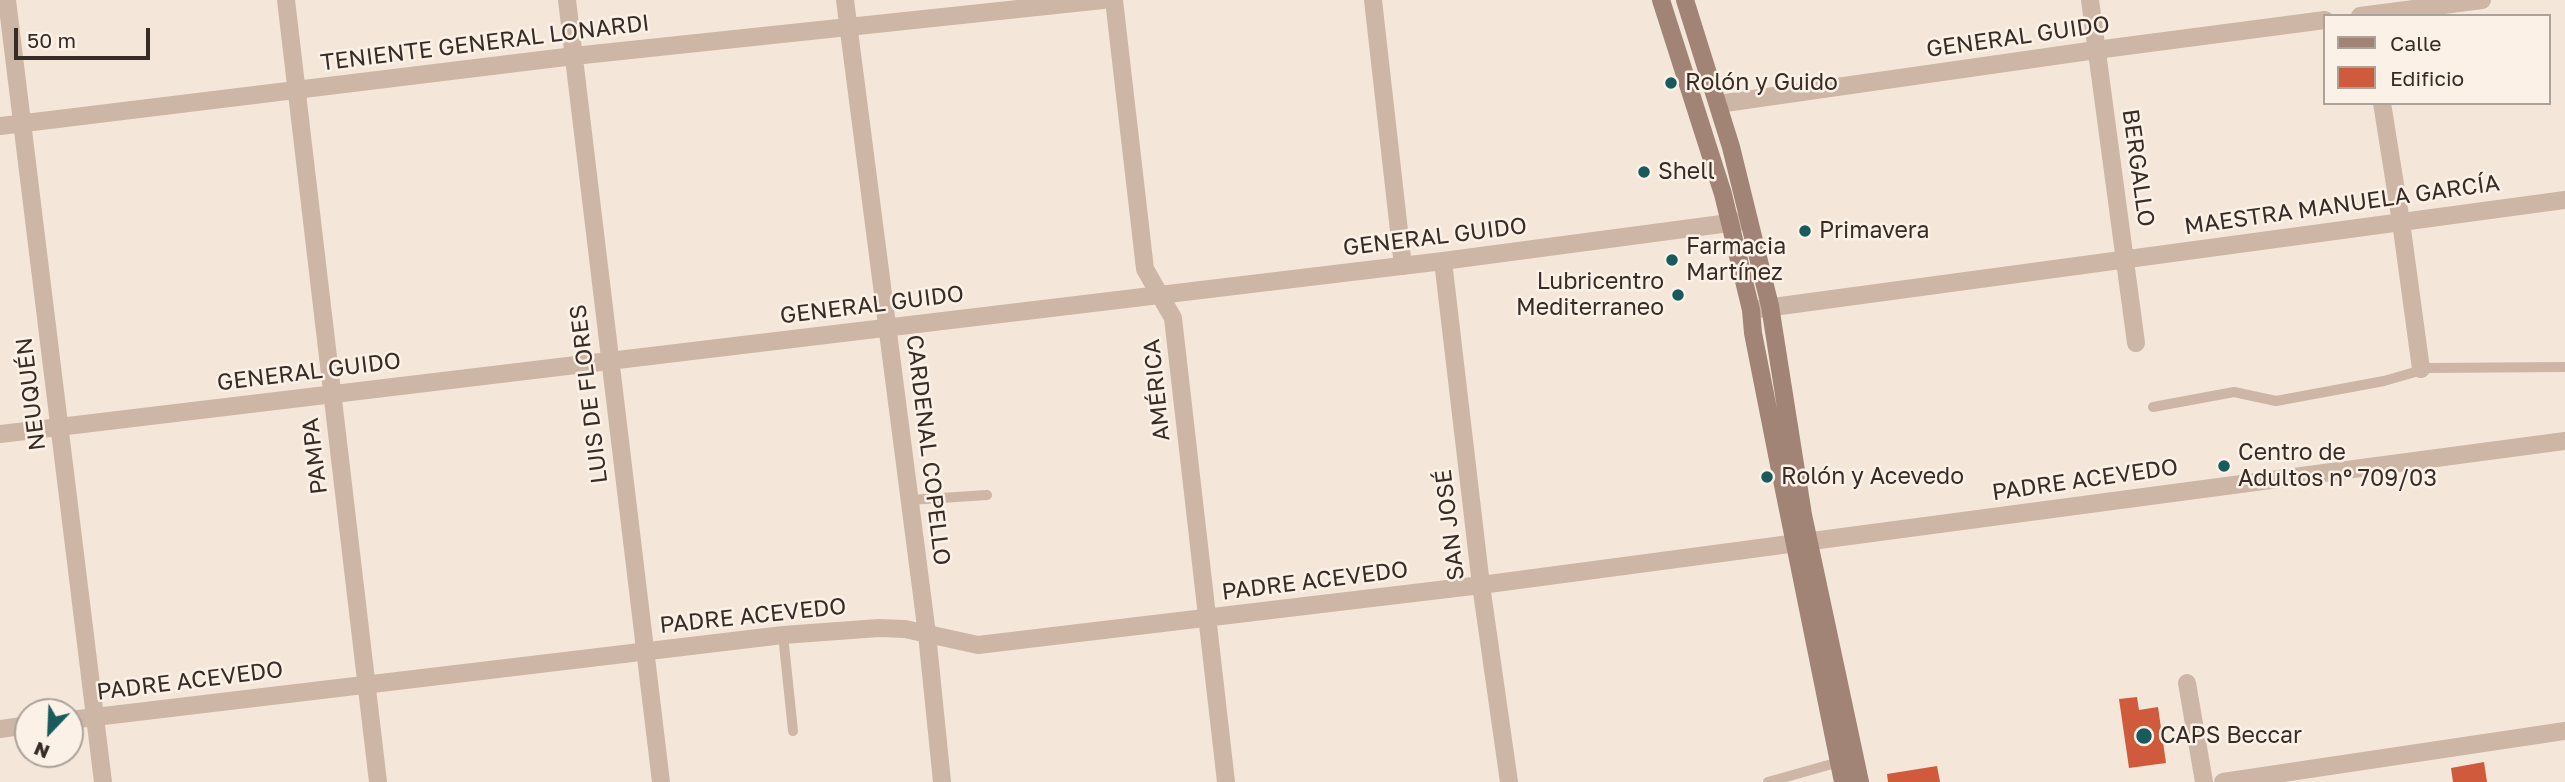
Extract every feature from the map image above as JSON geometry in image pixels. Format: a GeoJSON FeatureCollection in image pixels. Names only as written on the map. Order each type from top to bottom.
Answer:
{"type":"FeatureCollection","features":[{"type":"Feature","properties":{"kind":"main road"},"geometry":{"type":"LineString","coordinates":[[1661,0],[1731,223],[1802,543],[1860,782]]}},
{"type":"Feature","properties":{"kind":"main road"},"geometry":{"type":"LineString","coordinates":[[1685,0],[1718,104],[1770,306],[1802,543],[1843,782]]}},
{"type":"Feature","properties":{"kind":"street","name":"NEUQUÉN"},"geometry":{"type":"LineString","coordinates":[[7,0],[103,782]]}},
{"type":"Feature","properties":{"kind":"street","name":"PAMPA"},"geometry":{"type":"LineString","coordinates":[[286,0],[378,782]]}},
{"type":"Feature","properties":{"kind":"street","name":"LUIS DE FLORES"},"geometry":{"type":"LineString","coordinates":[[567,0],[661,782]]}},
{"type":"Feature","properties":{"kind":"street","name":"CARDENAL COPELLO"},"geometry":{"type":"LineString","coordinates":[[845,0],[927,634],[942,782]]}},
{"type":"Feature","properties":{"kind":"street","name":"TENIENTE GENERAL LONARDI"},"geometry":{"type":"LineString","coordinates":[[0,126],[574,56],[1103,0]]}},
{"type":"Feature","properties":{"kind":"street","name":"AMÉRICA"},"geometry":{"type":"LineString","coordinates":[[1114,0],[1145,270],[1173,318],[1226,782]]}},
{"type":"Feature","properties":{"kind":"street"},"geometry":{"type":"LineString","coordinates":[[1373,0],[1403,266]]}},
{"type":"Feature","properties":{"kind":"street","name":"BERGALLO"},"geometry":{"type":"LineString","coordinates":[[2090,0],[2136,343]]}},
{"type":"Feature","properties":{"kind":"street"},"geometry":{"type":"LineString","coordinates":[[2365,12],[2482,0]]}},
{"type":"Feature","properties":{"kind":"street","name":"GENERAL GUIDO"},"geometry":{"type":"LineString","coordinates":[[1718,104],[2324,20]]}},
{"type":"Feature","properties":{"kind":"street"},"geometry":{"type":"LineString","coordinates":[[2382,105],[2421,369]]}},
{"type":"Feature","properties":{"kind":"street","name":"MAESTRA MANUELA GARCÍA"},"geometry":{"type":"LineString","coordinates":[[1751,310],[2565,200]]}},
{"type":"Feature","properties":{"kind":"street","name":"GENERAL GUIDO"},"geometry":{"type":"LineString","coordinates":[[0,434],[1403,266],[1750,221]]}},
{"type":"Feature","properties":{"kind":"street","name":"SAN JOSÉ"},"geometry":{"type":"LineString","coordinates":[[1443,261],[1481,585],[1509,782]]}},
{"type":"Feature","properties":{"kind":"street","name":"PADRE ACEVEDO"},"geometry":{"type":"LineString","coordinates":[[84,719],[783,635],[879,628],[905,629],[978,645],[1481,585],[2565,441]]}},
{"type":"Feature","properties":{"kind":"street"},"geometry":{"type":"LineString","coordinates":[[2187,683],[2204,782]]}},
{"type":"Feature","properties":{"kind":"street"},"geometry":{"type":"LineString","coordinates":[[2223,782],[2565,731]]}},
{"type":"Feature","properties":{"kind":"lane"},"geometry":{"type":"LineString","coordinates":[[2153,407],[2234,392],[2276,401],[2384,381],[2421,369],[2565,367]]}},
{"type":"Feature","properties":{"kind":"lane"},"geometry":{"type":"LineString","coordinates":[[910,500],[988,495]]}},
{"type":"Feature","properties":{"kind":"lane"},"geometry":{"type":"LineString","coordinates":[[783,635],[793,731]]}},
{"type":"Feature","properties":{"kind":"lane"},"geometry":{"type":"LineString","coordinates":[[1768,782],[1839,762]]}},
{"type":"Feature","properties":{"kind":"building","name":"CAPS Beccar"},"geometry":{"type":"Polygon","coordinates":[[[2137,697],[2139,710],[2158,707],[2166,763],[2129,768],[2119,699],[2137,697]]]}},
{"type":"Feature","properties":{"kind":"building"},"geometry":{"type":"Polygon","coordinates":[[[2484,762],[2487,782],[2453,782],[2451,768],[2484,762]]]}},
{"type":"Feature","properties":{"kind":"building"},"geometry":{"type":"Polygon","coordinates":[[[1937,766],[1940,782],[1888,782],[1887,774],[1937,766]]]}},
{"type":"Feature","properties":{"kind":"place","name":"Rolón y Guido"},"geometry":{"type":"Point","coordinates":[1671,83]}},
{"type":"Feature","properties":{"kind":"place","name":"Shell"},"geometry":{"type":"Point","coordinates":[1644,172]}},
{"type":"Feature","properties":{"kind":"place","name":"Primavera"},"geometry":{"type":"Point","coordinates":[1805,231]}},
{"type":"Feature","properties":{"kind":"place","name":"Farmacia Martínez"},"geometry":{"type":"Point","coordinates":[1672,260]}},
{"type":"Feature","properties":{"kind":"place","name":"Lubricentro Mediterraneo"},"geometry":{"type":"Point","coordinates":[1678,295]}},
{"type":"Feature","properties":{"kind":"place","name":"Centro de Adultos nº 709/03"},"geometry":{"type":"Point","coordinates":[2224,466]}},
{"type":"Feature","properties":{"kind":"place","name":"Rolón y Acevedo"},"geometry":{"type":"Point","coordinates":[1767,477]}},
{"type":"Feature","properties":{"kind":"place","name":"CAPS Beccar"},"geometry":{"type":"Point","coordinates":[2144,736]}}]}
